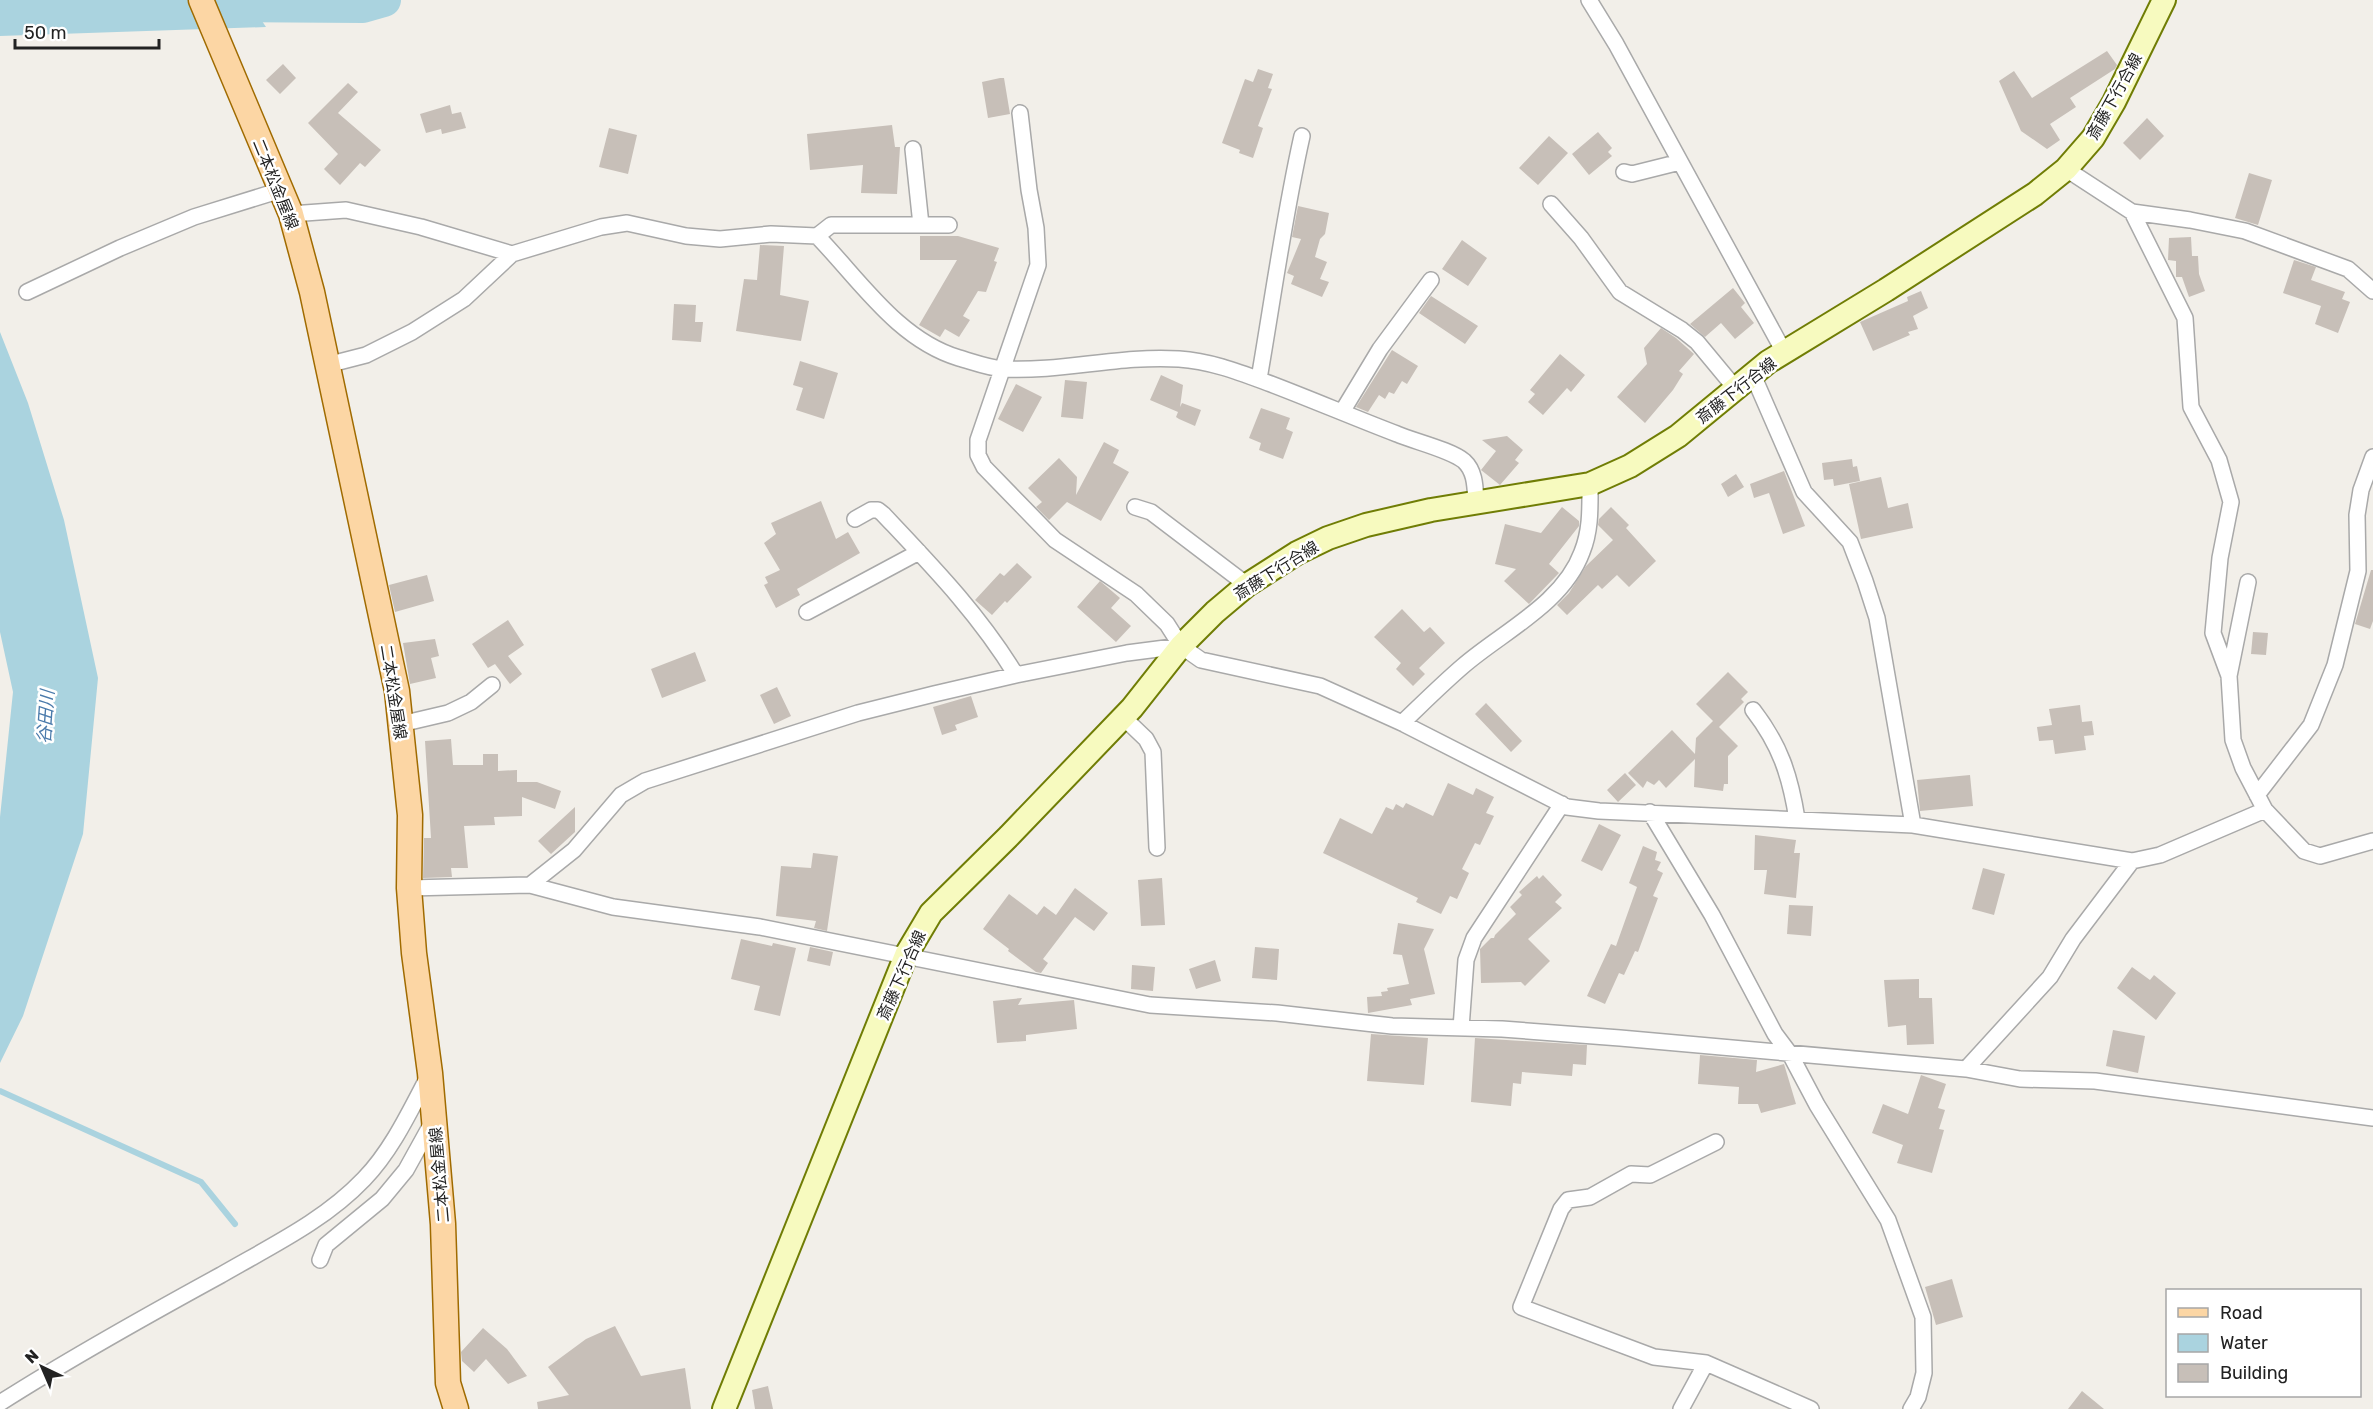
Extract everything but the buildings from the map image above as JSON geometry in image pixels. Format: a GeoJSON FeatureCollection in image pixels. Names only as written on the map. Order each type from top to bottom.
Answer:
{"type":"FeatureCollection","features":[{"type":"Feature","properties":{"kind":"main road","name":"二本松金屋線"},"geometry":{"type":"LineString","coordinates":[[201,0],[291,213],[312,292],[397,691],[410,814],[409,888],[414,953],[430,1073],[443,1224],[447,1383],[456,1409]]}},
{"type":"Feature","properties":{"kind":"main road","name":"斎藤下行合線"},"geometry":{"type":"LineString","coordinates":[[724,1409],[906,955],[931,913],[1009,836],[1123,717],[1181,646],[1215,612],[1247,585],[1297,553],[1328,538],[1400,516],[1590,484],[1630,466],[1678,436],[1784,352],[2036,194],[2066,169],[2093,138],[2114,102],[2164,0]]}},
{"type":"Feature","properties":{"kind":"street"},"geometry":{"type":"LineString","coordinates":[[1589,0],[1616,44],[1784,352]]}},
{"type":"Feature","properties":{"kind":"street"},"geometry":{"type":"LineString","coordinates":[[1020,113],[1036,228],[1038,265],[978,440],[978,455],[984,467],[1055,540],[1142,599],[1167,624],[1181,646],[1201,660],[1320,686],[1402,723],[1562,804],[1599,811],[1913,825],[2132,861],[2160,855],[2265,810]]}},
{"type":"Feature","properties":{"kind":"street"},"geometry":{"type":"LineString","coordinates":[[1258,379],[1290,190],[1302,136]]}},
{"type":"Feature","properties":{"kind":"street"},"geometry":{"type":"LineString","coordinates":[[913,149],[921,225]]}},
{"type":"Feature","properties":{"kind":"street"},"geometry":{"type":"LineString","coordinates":[[1624,172],[1632,174],[1680,162]]}},
{"type":"Feature","properties":{"kind":"street"},"geometry":{"type":"LineString","coordinates":[[2066,169],[2132,212],[2245,231],[2348,269],[2373,291]]}},
{"type":"Feature","properties":{"kind":"street"},"geometry":{"type":"LineString","coordinates":[[27,292],[120,248],[194,217],[281,190]]}},
{"type":"Feature","properties":{"kind":"street"},"geometry":{"type":"LineString","coordinates":[[1551,204],[1581,238],[1620,292],[1682,330],[1745,382],[1804,492],[1850,542],[1877,618],[1913,825]]}},
{"type":"Feature","properties":{"kind":"street"},"geometry":{"type":"LineString","coordinates":[[291,213],[346,210],[421,227],[512,255]]}},
{"type":"Feature","properties":{"kind":"street"},"geometry":{"type":"LineString","coordinates":[[2132,212],[2185,318],[2191,407],[2219,460],[2231,502],[2220,558],[2212,633],[2229,676]]}},
{"type":"Feature","properties":{"kind":"street"},"geometry":{"type":"LineString","coordinates":[[327,365],[366,355],[412,332],[464,299],[512,255],[601,227],[627,223],[686,236],[720,239],[771,234],[817,236],[831,225],[949,225]]}},
{"type":"Feature","properties":{"kind":"street"},"geometry":{"type":"LineString","coordinates":[[817,236],[893,319],[927,344],[957,357],[1002,369],[1150,358],[1207,363],[1258,379],[1400,436],[1434,446],[1464,461],[1475,480],[1476,503]]}},
{"type":"Feature","properties":{"kind":"street"},"geometry":{"type":"LineString","coordinates":[[1342,412],[1380,350],[1431,280]]}},
{"type":"Feature","properties":{"kind":"street"},"geometry":{"type":"LineString","coordinates":[[2258,795],[2311,725],[2335,665],[2358,571],[2357,515],[2361,490],[2373,457]]}},
{"type":"Feature","properties":{"kind":"street"},"geometry":{"type":"LineString","coordinates":[[1402,723],[1464,665],[1539,607],[1572,572],[1582,552],[1589,523],[1590,484]]}},
{"type":"Feature","properties":{"kind":"street"},"geometry":{"type":"LineString","coordinates":[[1135,507],[1150,512],[1247,585]]}},
{"type":"Feature","properties":{"kind":"street"},"geometry":{"type":"LineString","coordinates":[[855,519],[871,510],[878,510],[955,590],[1001,651],[1016,675]]}},
{"type":"Feature","properties":{"kind":"street"},"geometry":{"type":"LineString","coordinates":[[807,612],[919,552]]}},
{"type":"Feature","properties":{"kind":"street"},"geometry":{"type":"LineString","coordinates":[[2248,582],[2229,676],[2233,740],[2244,768],[2265,810],[2304,851],[2320,856],[2373,841]]}},
{"type":"Feature","properties":{"kind":"street"},"geometry":{"type":"LineString","coordinates":[[530,885],[574,850],[621,795],[645,781],[858,713],[1016,675],[1127,653],[1181,646]]}},
{"type":"Feature","properties":{"kind":"street"},"geometry":{"type":"LineString","coordinates":[[401,724],[448,714],[471,702],[492,685]]}},
{"type":"Feature","properties":{"kind":"street"},"geometry":{"type":"LineString","coordinates":[[1753,710],[1772,735],[1781,757],[1793,793],[1797,819]]}},
{"type":"Feature","properties":{"kind":"street"},"geometry":{"type":"LineString","coordinates":[[1123,717],[1146,739],[1153,752],[1157,848]]}},
{"type":"Feature","properties":{"kind":"street"},"geometry":{"type":"LineString","coordinates":[[1461,1028],[1466,960],[1474,938],[1562,804]]}},
{"type":"Feature","properties":{"kind":"street"},"geometry":{"type":"LineString","coordinates":[[1650,812],[1712,915],[1775,1034],[1790,1054],[1817,1104],[1888,1220],[1923,1317],[1924,1373],[1918,1397],[1911,1409]]}},
{"type":"Feature","properties":{"kind":"street"},"geometry":{"type":"LineString","coordinates":[[1966,1069],[2049,977],[2073,939],[2132,861]]}},
{"type":"Feature","properties":{"kind":"street"},"geometry":{"type":"LineString","coordinates":[[409,888],[530,885],[613,907],[760,927],[1150,1005],[1277,1013],[1392,1026],[1620,1038],[1966,1069],[2020,1078],[2095,1081],[2373,1119]]}},
{"type":"Feature","properties":{"kind":"street"},"geometry":{"type":"LineString","coordinates":[[0,1403],[90,1348],[296,1232],[337,1206],[366,1178],[387,1150],[430,1073]]}},
{"type":"Feature","properties":{"kind":"street"},"geometry":{"type":"LineString","coordinates":[[320,1260],[326,1245],[382,1199],[406,1170],[434,1119]]}},
{"type":"Feature","properties":{"kind":"street"},"geometry":{"type":"LineString","coordinates":[[1716,1142],[1650,1175],[1631,1174],[1590,1197],[1568,1200],[1561,1209],[1521,1307],[1654,1357],[1706,1363],[1811,1409]]}},
{"type":"Feature","properties":{"kind":"street"},"geometry":{"type":"LineString","coordinates":[[1681,1409],[1706,1363]]}},
{"type":"Feature","properties":{"kind":"water"},"geometry":{"type":"Polygon","coordinates":[[[0,0],[248,0],[266,27],[0,36],[0,0]]]}},
{"type":"Feature","properties":{"kind":"water","name":"谷田川"},"geometry":{"type":"Polygon","coordinates":[[[0,332],[28,403],[64,520],[98,678],[83,834],[23,1016],[0,1063],[0,817],[13,692],[0,632],[0,332]]]}},
{"type":"Feature","properties":{"kind":"waterway"},"geometry":{"type":"LineString","coordinates":[[205,5],[363,6],[384,0]]}},
{"type":"Feature","properties":{"kind":"waterway"},"geometry":{"type":"LineString","coordinates":[[0,1091],[201,1182],[235,1224]]}}]}
